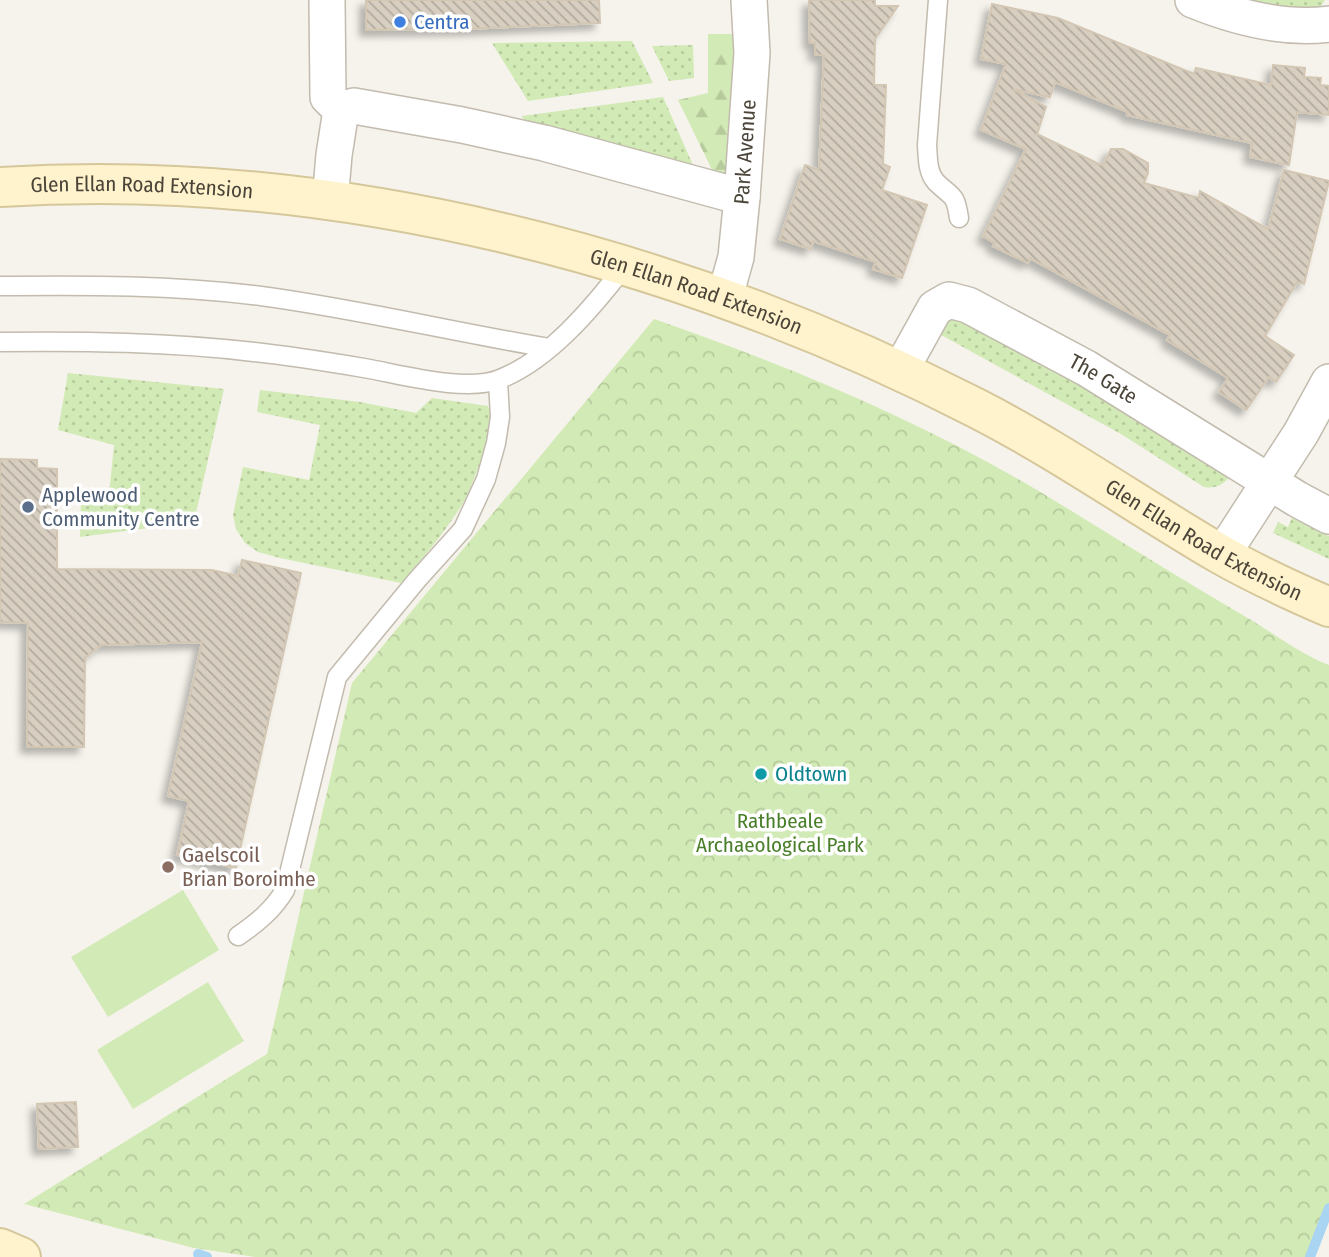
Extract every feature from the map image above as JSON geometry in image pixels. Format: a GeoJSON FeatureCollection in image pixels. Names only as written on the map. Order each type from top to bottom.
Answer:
{"type":"FeatureCollection","features":[{"type":"Feature","properties":{"kind":"street"},"geometry":{"type":"LineString","coordinates":[[327,0],[328,97],[341,110]]}},
{"type":"Feature","properties":{"kind":"street","name":"Park Avenue"},"geometry":{"type":"LineString","coordinates":[[724,300],[736,257],[742,197],[752,53],[749,0]]}},
{"type":"Feature","properties":{"kind":"street"},"geometry":{"type":"LineString","coordinates":[[1193,0],[1219,11],[1281,24],[1307,27],[1329,24]]}},
{"type":"Feature","properties":{"kind":"street"},"geometry":{"type":"LineString","coordinates":[[341,110],[354,106],[485,130],[544,143],[742,197]]}},
{"type":"Feature","properties":{"kind":"street"},"geometry":{"type":"LineString","coordinates":[[330,201],[331,174],[341,110]]}},
{"type":"Feature","properties":{"kind":"street","name":"Glen Ellan Road Extension"},"geometry":{"type":"LineString","coordinates":[[0,187],[172,186],[254,191],[330,201],[459,223],[668,279],[794,326],[900,371],[1020,431],[1222,555],[1329,607]]}},
{"type":"Feature","properties":{"kind":"street","name":"The Gate"},"geometry":{"type":"LineString","coordinates":[[900,371],[935,308],[949,300],[968,305],[1087,368],[1329,516]]}},
{"type":"Feature","properties":{"kind":"street"},"geometry":{"type":"LineString","coordinates":[[1222,555],[1301,433],[1329,382]]}},
{"type":"Feature","properties":{"kind":"street"},"geometry":{"type":"LineString","coordinates":[[0,1248],[21,1257]]}},
{"type":"Feature","properties":{"kind":"lane"},"geometry":{"type":"LineString","coordinates":[[938,0],[927,145],[929,168],[935,181],[956,201],[959,218]]}},
{"type":"Feature","properties":{"kind":"lane"},"geometry":{"type":"LineString","coordinates":[[0,342],[157,343],[255,352],[434,381],[471,384],[498,381],[523,368],[549,348],[604,293],[624,267]]}},
{"type":"Feature","properties":{"kind":"lane"},"geometry":{"type":"LineString","coordinates":[[0,286],[142,287],[260,296],[349,309],[549,348]]}},
{"type":"Feature","properties":{"kind":"lane"},"geometry":{"type":"LineString","coordinates":[[238,936],[276,905],[285,890],[337,677],[417,579],[463,529],[486,479],[496,443],[500,417],[498,381]]}},
{"type":"Feature","properties":{"kind":"green space"},"geometry":{"type":"Polygon","coordinates":[[[1238,0],[1325,0],[1319,9],[1309,11],[1238,0]]]}},
{"type":"Feature","properties":{"kind":"green space"},"geometry":{"type":"Polygon","coordinates":[[[708,34],[737,34],[729,175],[716,178],[678,100],[708,93],[708,34]]]}},
{"type":"Feature","properties":{"kind":"green space"},"geometry":{"type":"Polygon","coordinates":[[[632,41],[653,83],[528,101],[492,43],[632,41]]]}},
{"type":"Feature","properties":{"kind":"green space"},"geometry":{"type":"Polygon","coordinates":[[[693,45],[694,78],[669,81],[652,46],[693,45]]]}},
{"type":"Feature","properties":{"kind":"green space"},"geometry":{"type":"Polygon","coordinates":[[[663,97],[692,163],[692,169],[526,124],[522,116],[663,97]]]}},
{"type":"Feature","properties":{"kind":"green space","name":"Rathbeale Archaeological Park"},"geometry":{"type":"Polygon","coordinates":[[[654,319],[853,396],[996,466],[1298,649],[1329,665],[1329,1208],[1310,1257],[255,1257],[194,1248],[24,1204],[267,1054],[352,683],[654,319]]]}},
{"type":"Feature","properties":{"kind":"green space"},"geometry":{"type":"Polygon","coordinates":[[[958,319],[1131,412],[1230,477],[1218,486],[1204,487],[1121,434],[934,331],[944,321],[958,319]]]}},
{"type":"Feature","properties":{"kind":"green space"},"geometry":{"type":"Polygon","coordinates":[[[68,373],[224,389],[194,522],[80,537],[81,498],[109,494],[114,445],[58,430],[68,373]]]}},
{"type":"Feature","properties":{"kind":"green space"},"geometry":{"type":"Polygon","coordinates":[[[260,390],[360,402],[416,413],[432,398],[488,406],[491,419],[489,438],[465,498],[438,539],[401,583],[280,558],[258,552],[245,543],[236,529],[233,515],[243,467],[309,480],[320,425],[257,412],[260,390]]]}},
{"type":"Feature","properties":{"kind":"green space"},"geometry":{"type":"Polygon","coordinates":[[[1292,518],[1329,536],[1329,559],[1273,533],[1278,522],[1288,527],[1292,518]]]}},
{"type":"Feature","properties":{"kind":"green space"},"geometry":{"type":"Polygon","coordinates":[[[183,890],[219,950],[108,1017],[71,957],[183,890]]]}},
{"type":"Feature","properties":{"kind":"green space"},"geometry":{"type":"Polygon","coordinates":[[[208,982],[244,1041],[133,1109],[97,1050],[208,982]]]}},
{"type":"Feature","properties":{"kind":"building"},"geometry":{"type":"Polygon","coordinates":[[[366,0],[599,0],[600,23],[366,30],[366,0]]]}},
{"type":"Feature","properties":{"kind":"building"},"geometry":{"type":"Polygon","coordinates":[[[875,0],[875,6],[898,6],[875,39],[874,85],[886,85],[883,164],[890,167],[882,190],[927,205],[902,278],[873,269],[876,262],[813,241],[811,249],[780,239],[805,165],[819,170],[824,55],[815,55],[815,43],[810,43],[809,1],[875,0]]]}},
{"type":"Feature","properties":{"kind":"building"},"geometry":{"type":"Polygon","coordinates":[[[992,4],[1058,18],[1194,74],[1196,68],[1271,85],[1273,65],[1305,68],[1304,77],[1321,78],[1320,85],[1329,86],[1329,115],[1297,112],[1289,165],[1250,157],[1252,143],[1127,115],[1128,112],[1055,82],[1050,97],[1013,89],[1046,107],[1037,134],[1103,166],[1111,149],[1123,149],[1148,163],[1144,183],[1199,198],[1200,191],[1268,229],[1284,170],[1329,181],[1304,284],[1297,282],[1265,336],[1294,355],[1276,382],[1269,377],[1246,410],[1219,392],[1228,378],[1167,340],[1170,335],[1030,258],[1028,263],[993,246],[995,243],[983,236],[1026,149],[981,130],[1006,64],[981,59],[992,4]]]}},
{"type":"Feature","properties":{"kind":"building"},"geometry":{"type":"Polygon","coordinates":[[[0,459],[37,460],[37,468],[57,469],[57,569],[212,570],[238,576],[242,560],[301,573],[236,868],[177,855],[189,801],[168,796],[202,642],[101,645],[85,658],[84,747],[27,747],[28,623],[0,622],[0,459]]]}},
{"type":"Feature","properties":{"kind":"building"},"geometry":{"type":"Polygon","coordinates":[[[76,1102],[78,1147],[39,1149],[37,1104],[76,1102]]]}},
{"type":"Feature","properties":{"kind":"waterway"},"geometry":{"type":"LineString","coordinates":[[1310,1257],[1329,1208]]}},
{"type":"Feature","properties":{"kind":"waterway"},"geometry":{"type":"LineString","coordinates":[[198,1254],[207,1257]]}},
{"type":"Feature","properties":{"kind":"place","name":"Centra"},"geometry":{"type":"Point","coordinates":[400,22]}},
{"type":"Feature","properties":{"kind":"place","name":"Applewood Community Centre"},"geometry":{"type":"Point","coordinates":[28,507]}},
{"type":"Feature","properties":{"kind":"place","name":"Oldtown"},"geometry":{"type":"Point","coordinates":[761,774]}},
{"type":"Feature","properties":{"kind":"place","name":"Gaelscoil Brian Boroimhe"},"geometry":{"type":"Point","coordinates":[168,867]}}]}
